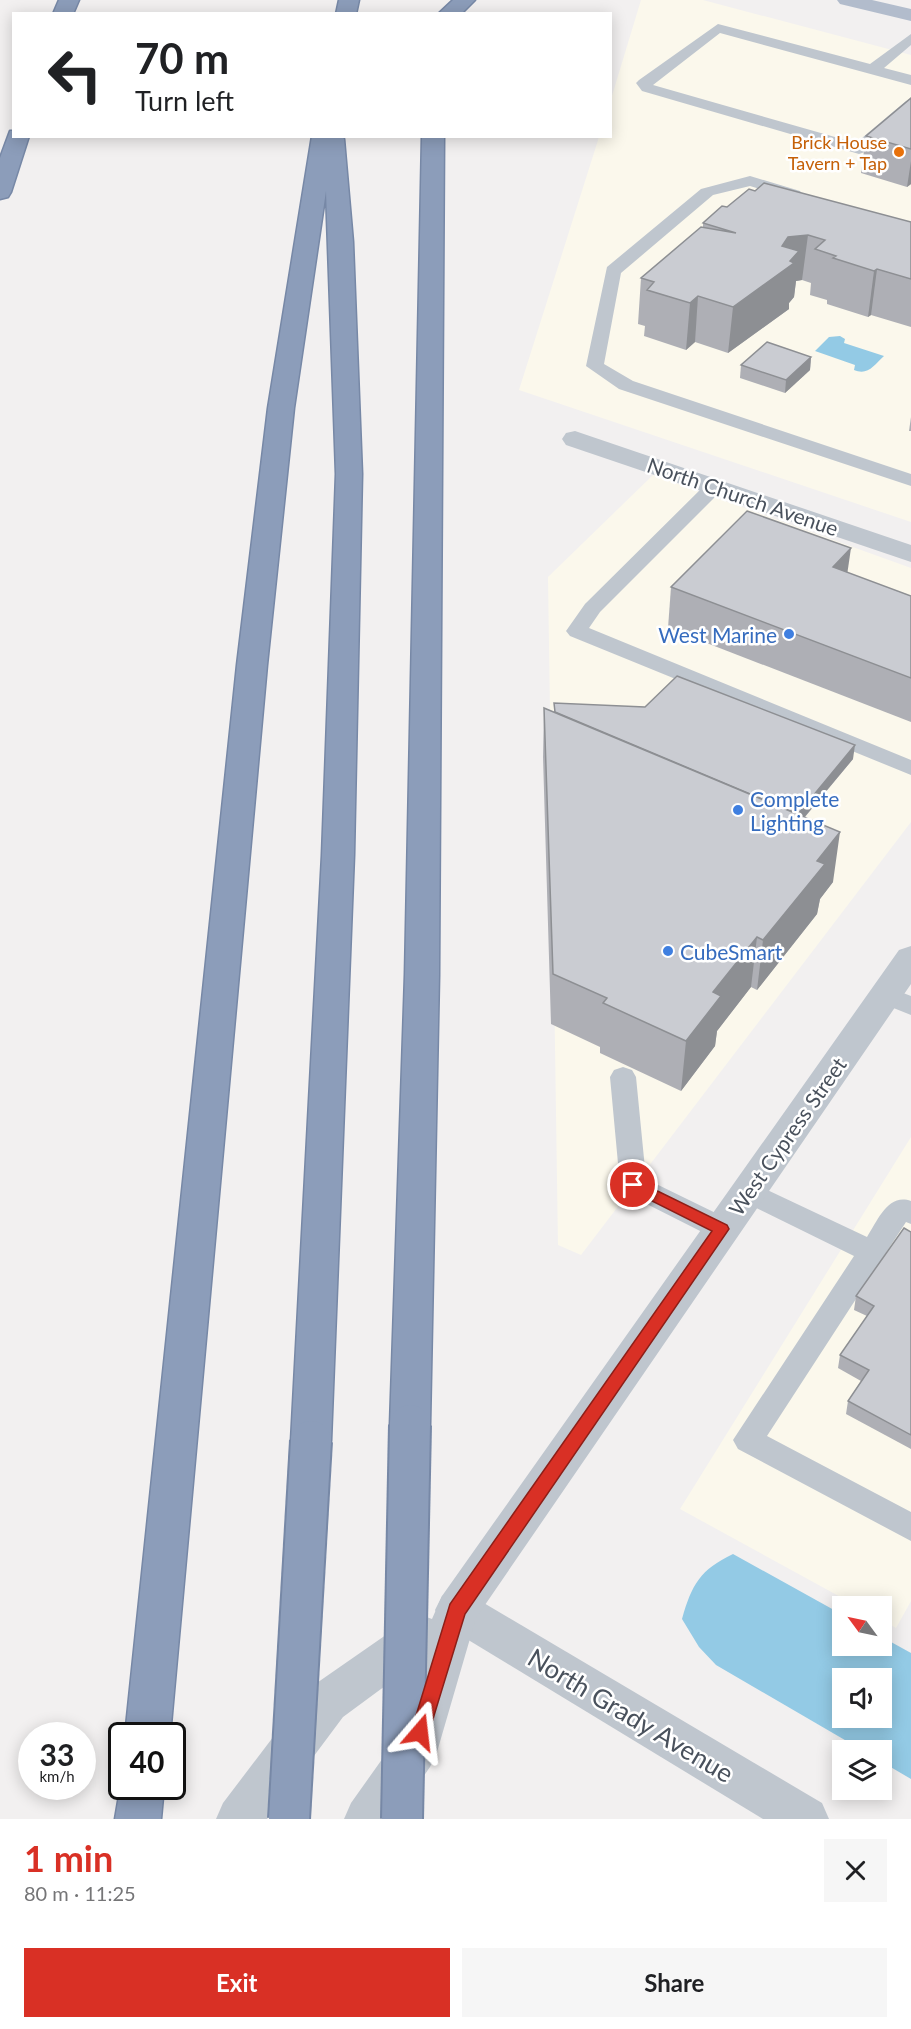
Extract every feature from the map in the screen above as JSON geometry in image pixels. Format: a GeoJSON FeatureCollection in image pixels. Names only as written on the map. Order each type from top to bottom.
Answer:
{"type":"FeatureCollection","features":[{"type":"Feature","properties":{"kind":"highway"},"geometry":{"type":"LineString","coordinates":[[450,12],[465,0]]}},
{"type":"Feature","properties":{"kind":"highway"},"geometry":{"type":"LineString","coordinates":[[0,192],[17,138]]}},
{"type":"Feature","properties":{"kind":"highway"},"geometry":{"type":"LineString","coordinates":[[148,1722],[255,642],[281,408],[323,138]]}},
{"type":"Feature","properties":{"kind":"highway"},"geometry":{"type":"LineString","coordinates":[[289,1819],[311,1441],[338,855],[349,474],[341,242],[333,138]]}},
{"type":"Feature","properties":{"kind":"highway"},"geometry":{"type":"LineString","coordinates":[[402,1819],[422,975],[427,437],[433,138]]}},
{"type":"Feature","properties":{"kind":"highway"},"geometry":{"type":"LineString","coordinates":[[138,1819],[140,1800]]}},
{"type":"Feature","properties":{"kind":"main road"},"geometry":{"type":"LineString","coordinates":[[847,0],[911,15]]}},
{"type":"Feature","properties":{"kind":"street","name":"North Church Avenue"},"geometry":{"type":"LineString","coordinates":[[575,439],[911,554]]}},
{"type":"Feature","properties":{"kind":"street","name":"West Cypress Street"},"geometry":{"type":"LineString","coordinates":[[367,1819],[414,1752],[457,1610],[748,1192],[898,1001],[911,958]]}},
{"type":"Feature","properties":{"kind":"street","name":"West Cypress Street"},"geometry":{"type":"LineString","coordinates":[[239,1819],[327,1702],[457,1610]]}},
{"type":"Feature","properties":{"kind":"street","name":"North Grady Avenue"},"geometry":{"type":"LineString","coordinates":[[457,1610],[806,1819]]}},
{"type":"Feature","properties":{"kind":"lane"},"geometry":{"type":"LineString","coordinates":[[911,80],[718,28],[645,83],[647,88],[859,149],[911,104]]}},
{"type":"Feature","properties":{"kind":"lane"},"geometry":{"type":"LineString","coordinates":[[872,70],[911,38]]}},
{"type":"Feature","properties":{"kind":"lane"},"geometry":{"type":"LineString","coordinates":[[808,198],[750,181],[707,192],[613,271],[596,366],[626,385],[911,480]]}},
{"type":"Feature","properties":{"kind":"lane"},"geometry":{"type":"LineString","coordinates":[[715,486],[592,608],[577,631],[911,768]]}},
{"type":"Feature","properties":{"kind":"lane"},"geometry":{"type":"LineString","coordinates":[[623,1077],[633,1185],[722,1229]]}},
{"type":"Feature","properties":{"kind":"lane"},"geometry":{"type":"LineString","coordinates":[[748,1192],[872,1252]]}},
{"type":"Feature","properties":{"kind":"lane"},"geometry":{"type":"LineString","coordinates":[[911,1213],[901,1208],[748,1440],[911,1527]]}},
{"type":"Feature","properties":{"kind":"shaded area"},"geometry":{"type":"Polygon","coordinates":[[[641,0],[703,0],[911,55],[911,522],[519,390],[599,138],[612,138],[612,96],[641,0]]]}},
{"type":"Feature","properties":{"kind":"shaded area"},"geometry":{"type":"Polygon","coordinates":[[[653,475],[911,568],[911,822],[581,1255],[558,1245],[548,577],[653,475]]]}},
{"type":"Feature","properties":{"kind":"shaded area"},"geometry":{"type":"Polygon","coordinates":[[[911,1137],[911,1601],[896,1628],[892,1626],[892,1596],[839,1596],[680,1509],[911,1137]]]}},
{"type":"Feature","properties":{"kind":"water"},"geometry":{"type":"Polygon","coordinates":[[[840,336],[845,339],[844,343],[884,356],[870,369],[863,372],[854,370],[855,365],[815,351],[829,337],[840,336]]]}},
{"type":"Feature","properties":{"kind":"water"},"geometry":{"type":"Polygon","coordinates":[[[733,1554],[832,1609],[832,1656],[892,1656],[892,1643],[911,1653],[911,1779],[892,1768],[892,1740],[845,1740],[716,1665],[699,1647],[682,1619],[694,1587],[705,1572],[733,1554]]]}},
{"type":"Feature","properties":{"kind":"building"},"geometry":{"type":"Polygon","coordinates":[[[911,98],[911,149],[866,136],[911,98]]]}},
{"type":"Feature","properties":{"kind":"building"},"geometry":{"type":"Polygon","coordinates":[[[764,183],[911,222],[911,279],[877,269],[874,271],[833,258],[836,256],[815,249],[825,240],[808,235],[788,237],[782,246],[799,251],[790,261],[794,263],[733,307],[698,296],[690,303],[647,290],[654,282],[641,278],[701,227],[736,233],[703,223],[722,206],[727,207],[749,189],[755,191],[764,183]]]}},
{"type":"Feature","properties":{"kind":"building"},"geometry":{"type":"Polygon","coordinates":[[[767,342],[811,357],[786,380],[741,365],[767,342]]]}},
{"type":"Feature","properties":{"kind":"building"},"geometry":{"type":"Polygon","coordinates":[[[747,511],[851,548],[833,567],[911,596],[911,678],[671,587],[747,511]]]}},
{"type":"Feature","properties":{"kind":"building"},"geometry":{"type":"Polygon","coordinates":[[[677,676],[855,745],[798,814],[555,712],[554,703],[645,707],[677,676]]]}},
{"type":"Feature","properties":{"kind":"building","name":"CubeSmart"},"geometry":{"type":"Polygon","coordinates":[[[544,708],[840,832],[817,861],[825,864],[763,940],[757,937],[713,992],[721,996],[686,1041],[603,1003],[607,998],[553,974],[544,708]]]}},
{"type":"Feature","properties":{"kind":"building"},"geometry":{"type":"Polygon","coordinates":[[[904,1228],[911,1232],[911,1435],[848,1401],[869,1370],[840,1355],[874,1306],[856,1296],[904,1228]]]}},
{"type":"Feature","properties":{"kind":"place","name":"Brick House Tavern + Tap"},"geometry":{"type":"Point","coordinates":[899,152]}},
{"type":"Feature","properties":{"kind":"place","name":"West Marine"},"geometry":{"type":"Point","coordinates":[789,634]}},
{"type":"Feature","properties":{"kind":"place","name":"Complete Lighting"},"geometry":{"type":"Point","coordinates":[738,810]}},
{"type":"Feature","properties":{"kind":"place","name":"CubeSmart"},"geometry":{"type":"Point","coordinates":[668,951]}},
{"type":"Feature","properties":{"kind":"route"},"geometry":{"type":"LineString","coordinates":[[420,1732],[457,1610],[722,1229],[633,1185]]}}]}
